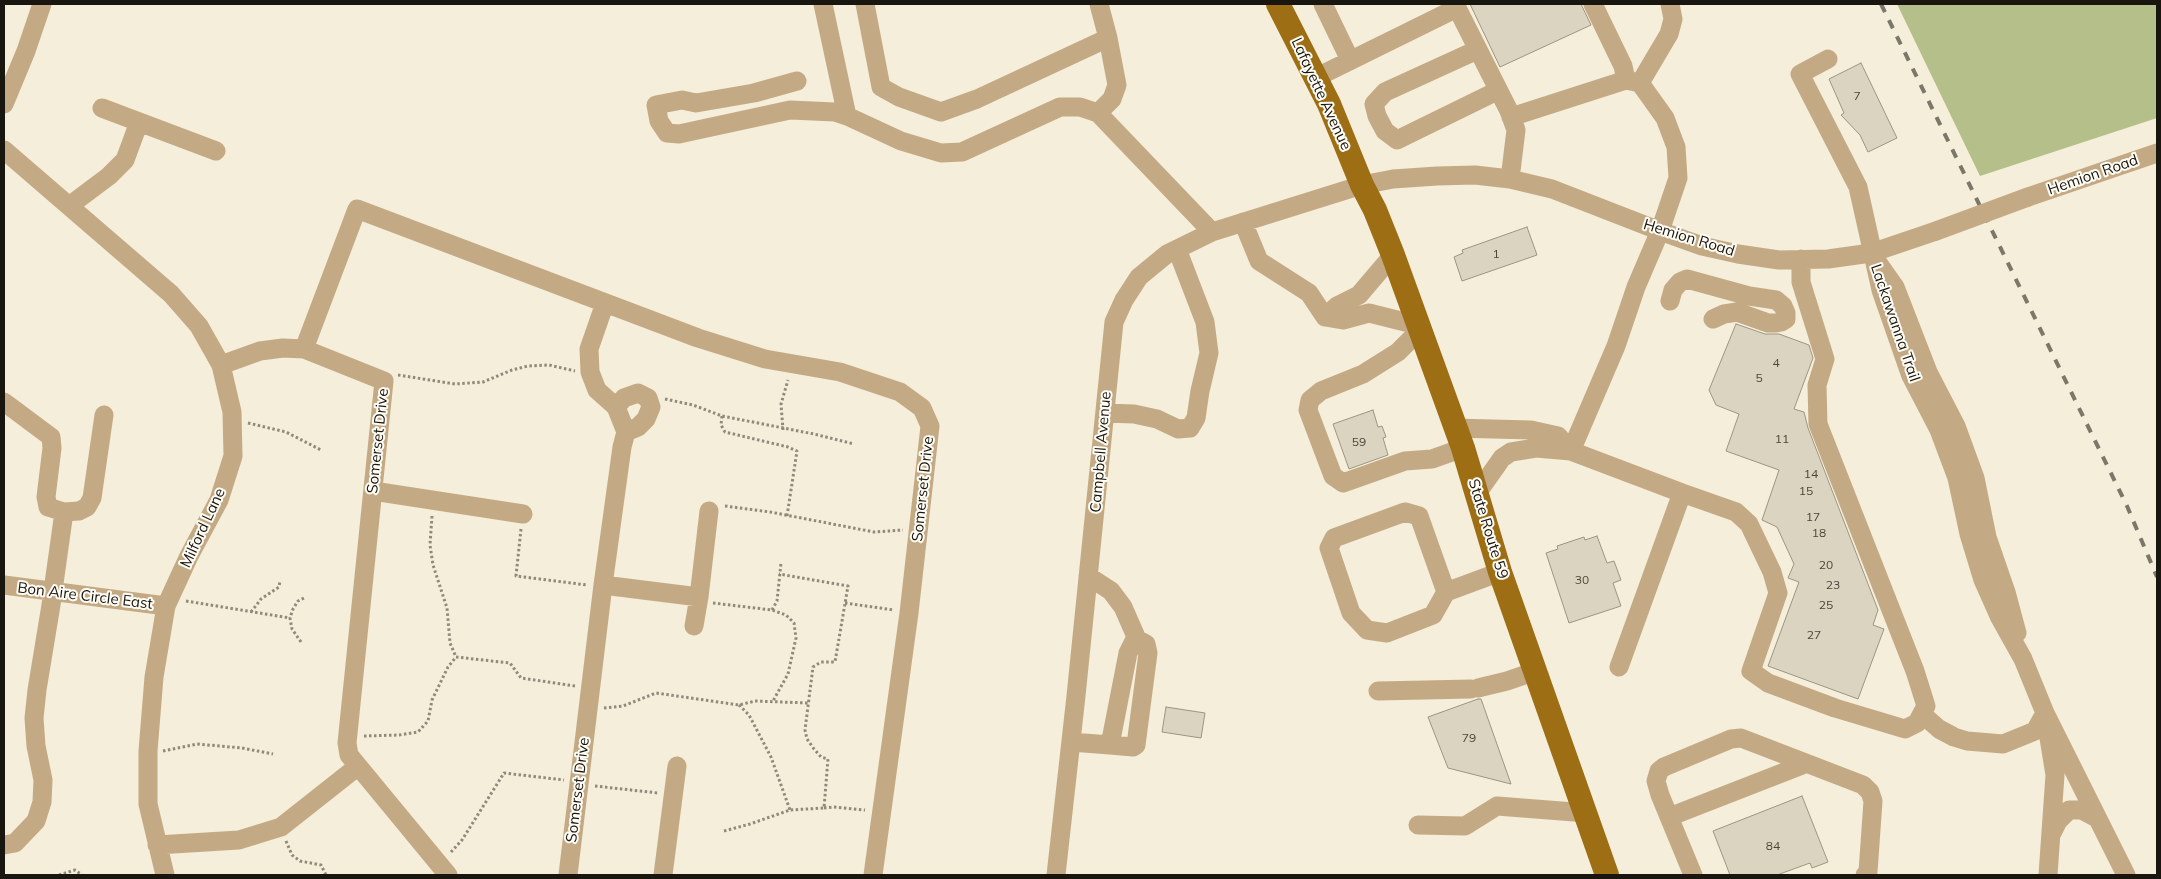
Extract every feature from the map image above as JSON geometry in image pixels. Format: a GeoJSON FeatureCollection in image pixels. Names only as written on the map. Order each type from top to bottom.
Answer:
{"type":"FeatureCollection","features":[{"type":"Feature","properties":{"kind":"main road","name":"Lafayette Avenue"},"geometry":{"type":"LineString","coordinates":[[1278,4],[1329,104],[1362,185]]}},
{"type":"Feature","properties":{"kind":"main road","name":"State Route 59"},"geometry":{"type":"LineString","coordinates":[[1362,185],[1375,210],[1393,255],[1459,438],[1478,492],[1500,572],[1607,875]]}},
{"type":"Feature","properties":{"kind":"street"},"geometry":{"type":"LineString","coordinates":[[4,104],[26,51],[42,4]]}},
{"type":"Feature","properties":{"kind":"street"},"geometry":{"type":"LineString","coordinates":[[823,4],[847,116]]}},
{"type":"Feature","properties":{"kind":"street"},"geometry":{"type":"LineString","coordinates":[[865,4],[881,87],[899,97],[941,112],[977,99],[1108,38]]}},
{"type":"Feature","properties":{"kind":"street"},"geometry":{"type":"LineString","coordinates":[[1098,113],[1112,98],[1117,85],[1099,4]]}},
{"type":"Feature","properties":{"kind":"street"},"geometry":{"type":"LineString","coordinates":[[1324,4],[1350,60]]}},
{"type":"Feature","properties":{"kind":"street"},"geometry":{"type":"LineString","coordinates":[[1571,451],[1616,346],[1636,287],[1660,232],[1678,178],[1676,147],[1665,118],[1633,82],[1622,66],[1593,4]]}},
{"type":"Feature","properties":{"kind":"street"},"geometry":{"type":"LineString","coordinates":[[1511,117],[1633,82],[1669,34],[1673,19],[1670,4]]}},
{"type":"Feature","properties":{"kind":"street"},"geometry":{"type":"LineString","coordinates":[[1315,78],[1456,6],[1516,130],[1510,179]]}},
{"type":"Feature","properties":{"kind":"street"},"geometry":{"type":"LineString","coordinates":[[1477,50],[1386,92],[1374,104],[1377,116],[1385,131],[1397,140],[1497,91]]}},
{"type":"Feature","properties":{"kind":"street","name":"Lackawanna Trail"},"geometry":{"type":"LineString","coordinates":[[1828,59],[1800,74],[1858,187],[1871,253],[1881,290],[1911,376],[1939,430],[1957,478],[1969,534],[1983,580],[1999,616],[2023,659],[2045,713],[2126,875]]}},
{"type":"Feature","properties":{"kind":"street"},"geometry":{"type":"LineString","coordinates":[[797,81],[754,93],[696,102],[682,100],[656,105],[659,121],[667,133],[679,134],[790,110],[835,112],[901,141],[941,153],[962,152],[1060,107],[1080,107],[1098,113],[1212,232]]}},
{"type":"Feature","properties":{"kind":"street"},"geometry":{"type":"LineString","coordinates":[[102,108],[216,151]]}},
{"type":"Feature","properties":{"kind":"street"},"geometry":{"type":"LineString","coordinates":[[69,206],[109,176],[125,160],[139,122]]}},
{"type":"Feature","properties":{"kind":"street","name":"Milford Lane"},"geometry":{"type":"LineString","coordinates":[[4,150],[171,294],[199,326],[221,365],[232,412],[233,456],[219,500],[189,556],[166,606],[154,676],[148,751],[148,804],[165,875]]}},
{"type":"Feature","properties":{"kind":"street","name":"Hemion Road"},"geometry":{"type":"LineString","coordinates":[[1362,185],[1393,179],[1438,176],[1475,175],[1510,179],[1552,189],[1660,232],[1702,246],[1779,260],[1828,259],[1871,253],[2157,153]]}},
{"type":"Feature","properties":{"kind":"street","name":"Campbell Avenue"},"geometry":{"type":"LineString","coordinates":[[1056,875],[1114,322],[1124,300],[1139,277],[1176,249],[1212,232],[1362,185]]}},
{"type":"Feature","properties":{"kind":"street","name":"Somerset Drive"},"geometry":{"type":"LineString","coordinates":[[444,870],[348,755],[348,734],[384,381],[304,349],[357,209],[698,338],[765,359],[840,372],[900,392],[922,408],[930,426],[909,613],[874,875]]}},
{"type":"Feature","properties":{"kind":"street"},"geometry":{"type":"LineString","coordinates":[[1243,222],[1259,261],[1309,293],[1325,318]]}},
{"type":"Feature","properties":{"kind":"street"},"geometry":{"type":"LineString","coordinates":[[1105,412],[1134,414],[1156,419],[1178,429],[1190,428],[1196,418],[1209,353],[1205,322],[1194,290],[1176,249]]}},
{"type":"Feature","properties":{"kind":"street"},"geometry":{"type":"LineString","coordinates":[[1325,318],[1337,306],[1359,295],[1393,255]]}},
{"type":"Feature","properties":{"kind":"street"},"geometry":{"type":"LineString","coordinates":[[1478,492],[1496,465],[1511,452],[1536,448],[1571,451],[1736,512],[1749,524],[1772,572],[1778,593],[1751,671],[1768,683],[1835,708],[1894,726],[1905,728],[1917,723],[1926,706],[1915,671],[1818,424],[1817,386],[1826,359],[1801,282],[1801,259]]}},
{"type":"Feature","properties":{"kind":"street"},"geometry":{"type":"LineString","coordinates":[[1670,301],[1673,290],[1680,282],[1687,279],[1749,296],[1776,300],[1783,306],[1786,313],[1786,318],[1776,323],[1768,323],[1737,312],[1724,314],[1712,319]]}},
{"type":"Feature","properties":{"kind":"street"},"geometry":{"type":"LineString","coordinates":[[605,303],[589,349],[590,372],[597,390],[616,407],[626,432],[638,427],[646,419],[651,407],[648,398],[638,393],[624,398],[616,407]]}},
{"type":"Feature","properties":{"kind":"street"},"geometry":{"type":"LineString","coordinates":[[1325,318],[1343,320],[1369,313],[1418,328],[1398,352],[1363,374],[1321,391],[1310,400],[1308,410],[1333,476],[1343,483],[1406,461],[1432,459],[1459,438],[1531,430],[1558,436],[1571,451]]}},
{"type":"Feature","properties":{"kind":"street"},"geometry":{"type":"LineString","coordinates":[[221,365],[260,350],[304,349]]}},
{"type":"Feature","properties":{"kind":"street"},"geometry":{"type":"LineString","coordinates":[[4,402],[51,437],[52,448],[46,497],[48,507],[64,512],[79,511],[87,507],[92,498],[104,415]]}},
{"type":"Feature","properties":{"kind":"street","name":"Somerset Drive"},"geometry":{"type":"LineString","coordinates":[[568,875],[603,585],[622,447],[626,432]]}},
{"type":"Feature","properties":{"kind":"street"},"geometry":{"type":"LineString","coordinates":[[373,491],[523,514]]}},
{"type":"Feature","properties":{"kind":"street"},"geometry":{"type":"LineString","coordinates":[[1619,667],[1682,493]]}},
{"type":"Feature","properties":{"kind":"street"},"geometry":{"type":"LineString","coordinates":[[694,626],[709,511]]}},
{"type":"Feature","properties":{"kind":"street"},"geometry":{"type":"LineString","coordinates":[[4,845],[15,843],[36,821],[42,802],[43,780],[36,746],[34,718],[54,592],[64,512]]}},
{"type":"Feature","properties":{"kind":"street"},"geometry":{"type":"LineString","coordinates":[[1446,592],[1419,516],[1405,512],[1334,538],[1329,548],[1351,613],[1367,630],[1387,633],[1433,615],[1446,592],[1500,572]]}},
{"type":"Feature","properties":{"kind":"street"},"geometry":{"type":"LineString","coordinates":[[1071,742],[1110,746],[1133,747],[1136,745],[1148,653],[1146,644],[1137,639],[1123,607],[1111,591],[1088,576]]}},
{"type":"Feature","properties":{"kind":"street","name":"Bon Aire Circle East"},"geometry":{"type":"LineString","coordinates":[[4,585],[166,606]]}},
{"type":"Feature","properties":{"kind":"street"},"geometry":{"type":"LineString","coordinates":[[603,585],[699,597]]}},
{"type":"Feature","properties":{"kind":"street"},"geometry":{"type":"LineString","coordinates":[[1110,746],[1128,653],[1134,640],[1137,639]]}},
{"type":"Feature","properties":{"kind":"street"},"geometry":{"type":"LineString","coordinates":[[1378,691],[1475,688],[1508,681],[1536,671]]}},
{"type":"Feature","properties":{"kind":"street"},"geometry":{"type":"LineString","coordinates":[[1922,714],[1939,730],[1954,737],[1967,741],[2002,744],[2035,730],[2045,713]]}},
{"type":"Feature","properties":{"kind":"street","name":"Lackawanna Trail"},"geometry":{"type":"LineString","coordinates":[[2045,713],[2055,775],[2048,875]]}},
{"type":"Feature","properties":{"kind":"street"},"geometry":{"type":"LineString","coordinates":[[1693,875],[1656,781],[1659,771],[1664,767],[1731,739],[1741,738],[1863,785],[1870,792],[1873,801],[1868,872],[1865,875]]}},
{"type":"Feature","properties":{"kind":"street"},"geometry":{"type":"LineString","coordinates":[[1669,817],[1805,764]]}},
{"type":"Feature","properties":{"kind":"street"},"geometry":{"type":"LineString","coordinates":[[663,875],[677,766]]}},
{"type":"Feature","properties":{"kind":"street"},"geometry":{"type":"LineString","coordinates":[[157,845],[238,840],[281,827],[357,767]]}},
{"type":"Feature","properties":{"kind":"street"},"geometry":{"type":"LineString","coordinates":[[1418,825],[1465,826],[1497,806],[1586,813]]}},
{"type":"Feature","properties":{"kind":"street","name":"Lackawanna Trail"},"geometry":{"type":"LineString","coordinates":[[2051,837],[2058,821],[2069,810],[2082,810],[2097,818]]}},
{"type":"Feature","properties":{"kind":"path"},"geometry":{"type":"LineString","coordinates":[[783,430],[781,404],[785,385],[797,365]]}},
{"type":"Feature","properties":{"kind":"path"},"geometry":{"type":"LineString","coordinates":[[384,381],[400,374],[456,384],[483,382],[512,370],[528,366],[549,366],[590,372]]}},
{"type":"Feature","properties":{"kind":"path"},"geometry":{"type":"LineString","coordinates":[[648,398],[667,399],[693,405],[722,416],[854,444]]}},
{"type":"Feature","properties":{"kind":"path"},"geometry":{"type":"LineString","coordinates":[[722,416],[721,424],[725,432],[788,447],[797,451],[787,516]]}},
{"type":"Feature","properties":{"kind":"path"},"geometry":{"type":"LineString","coordinates":[[232,421],[286,432],[320,450]]}},
{"type":"Feature","properties":{"kind":"path"},"geometry":{"type":"LineString","coordinates":[[435,500],[430,524],[431,551],[438,585],[447,608],[450,643],[456,657]]}},
{"type":"Feature","properties":{"kind":"path"},"geometry":{"type":"LineString","coordinates":[[709,511],[727,505],[874,532],[918,531]]}},
{"type":"Feature","properties":{"kind":"path"},"geometry":{"type":"LineString","coordinates":[[523,514],[516,576],[588,585],[603,585]]}},
{"type":"Feature","properties":{"kind":"path"},"geometry":{"type":"LineString","coordinates":[[772,610],[777,601],[781,563]]}},
{"type":"Feature","properties":{"kind":"path"},"geometry":{"type":"LineString","coordinates":[[780,574],[848,586],[835,662],[821,662],[813,666],[805,730],[807,739],[821,757],[828,759],[824,808]]}},
{"type":"Feature","properties":{"kind":"path"},"geometry":{"type":"LineString","coordinates":[[251,612],[261,599],[279,587],[280,580]]}},
{"type":"Feature","properties":{"kind":"path"},"geometry":{"type":"LineString","coordinates":[[699,597],[710,603],[772,610],[786,615],[794,623],[796,638],[788,674],[773,701]]}},
{"type":"Feature","properties":{"kind":"path"},"geometry":{"type":"LineString","coordinates":[[301,642],[292,629],[290,618],[293,608],[304,598]]}},
{"type":"Feature","properties":{"kind":"path"},"geometry":{"type":"LineString","coordinates":[[186,601],[290,618]]}},
{"type":"Feature","properties":{"kind":"path"},"geometry":{"type":"LineString","coordinates":[[845,603],[909,613]]}},
{"type":"Feature","properties":{"kind":"path"},"geometry":{"type":"LineString","coordinates":[[348,734],[374,737],[418,732],[428,721],[432,700],[448,667],[456,657]]}},
{"type":"Feature","properties":{"kind":"path"},"geometry":{"type":"LineString","coordinates":[[456,657],[510,662],[521,678],[591,687]]}},
{"type":"Feature","properties":{"kind":"path"},"geometry":{"type":"LineString","coordinates":[[588,707],[623,706],[656,693],[739,705],[755,701],[808,703]]}},
{"type":"Feature","properties":{"kind":"path"},"geometry":{"type":"LineString","coordinates":[[739,705],[749,715],[771,757],[790,810]]}},
{"type":"Feature","properties":{"kind":"path"},"geometry":{"type":"LineString","coordinates":[[148,751],[159,752],[197,744],[242,748],[273,754]]}},
{"type":"Feature","properties":{"kind":"path"},"geometry":{"type":"LineString","coordinates":[[444,870],[504,773],[673,795]]}},
{"type":"Feature","properties":{"kind":"path"},"geometry":{"type":"LineString","coordinates":[[724,831],[790,810],[833,807],[881,812]]}},
{"type":"Feature","properties":{"kind":"path"},"geometry":{"type":"LineString","coordinates":[[281,827],[292,854],[300,861],[321,865],[326,875]]}},
{"type":"Feature","properties":{"kind":"path"},"geometry":{"type":"LineString","coordinates":[[59,875],[75,870],[82,875]]}},
{"type":"Feature","properties":{"kind":"green space"},"geometry":{"type":"Polygon","coordinates":[[[1897,4],[2157,4],[2157,118],[1980,176],[1897,4]]]}},
{"type":"Feature","properties":{"kind":"building"},"geometry":{"type":"Polygon","coordinates":[[[1470,4],[1581,4],[1591,25],[1500,67],[1470,4]]]}},
{"type":"Feature","properties":{"kind":"building"},"geometry":{"type":"Polygon","coordinates":[[[1861,63],[1897,138],[1868,152],[1860,135],[1841,115],[1844,113],[1829,79],[1861,63]]]}},
{"type":"Feature","properties":{"kind":"building"},"geometry":{"type":"Polygon","coordinates":[[[1527,227],[1537,255],[1462,281],[1454,257],[1463,253],[1462,250],[1527,227]]]}},
{"type":"Feature","properties":{"kind":"building"},"geometry":{"type":"Polygon","coordinates":[[[1736,324],[1765,334],[1779,334],[1809,345],[1813,358],[1794,409],[1804,412],[1808,428],[1878,610],[1873,625],[1884,629],[1858,699],[1768,666],[1799,582],[1788,578],[1794,564],[1777,527],[1762,520],[1779,470],[1726,451],[1739,414],[1716,405],[1709,390],[1736,324]]]}},
{"type":"Feature","properties":{"kind":"building"},"geometry":{"type":"Polygon","coordinates":[[[1373,410],[1378,427],[1382,426],[1386,437],[1383,438],[1388,455],[1349,469],[1333,424],[1373,410]]]}},
{"type":"Feature","properties":{"kind":"building"},"geometry":{"type":"Polygon","coordinates":[[[1597,536],[1607,563],[1614,561],[1621,580],[1613,583],[1621,606],[1569,623],[1546,553],[1558,549],[1557,546],[1584,537],[1585,540],[1597,536]]]}},
{"type":"Feature","properties":{"kind":"building"},"geometry":{"type":"Polygon","coordinates":[[[1481,699],[1511,784],[1448,768],[1428,717],[1481,699]]]}},
{"type":"Feature","properties":{"kind":"building"},"geometry":{"type":"Polygon","coordinates":[[[1166,707],[1205,713],[1201,738],[1162,732],[1166,707]]]}},
{"type":"Feature","properties":{"kind":"building"},"geometry":{"type":"Polygon","coordinates":[[[1802,796],[1828,862],[1812,868],[1810,863],[1777,875],[1730,875],[1713,831],[1802,796]]]}},
{"type":"Feature","properties":{"kind":"railway"},"geometry":{"type":"LineString","coordinates":[[1881,4],[2127,506],[2157,577]]}}]}
